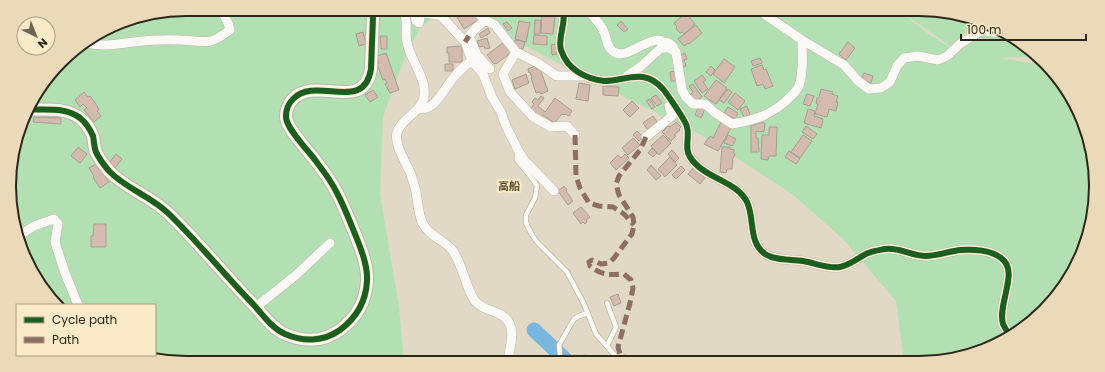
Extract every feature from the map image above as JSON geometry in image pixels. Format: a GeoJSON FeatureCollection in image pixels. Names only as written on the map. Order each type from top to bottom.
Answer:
{"type":"FeatureCollection","features":[{"type":"Feature","properties":{"kind":"street"},"geometry":{"type":"LineString","coordinates":[[93,45],[110,45],[154,40],[211,41],[230,30],[224,16]]}},
{"type":"Feature","properties":{"kind":"street"},"geometry":{"type":"LineString","coordinates":[[35,109],[60,110],[72,113],[80,118],[87,125],[93,136],[96,151],[102,162],[110,171],[118,179],[160,205],[194,239],[273,326],[284,333],[307,339],[325,338],[343,328],[356,314],[365,296],[367,278],[362,251],[336,191],[317,162],[286,122],[286,115],[292,100],[303,92],[312,89],[351,92],[363,86],[370,75],[371,69],[372,16]]}},
{"type":"Feature","properties":{"kind":"street"},"geometry":{"type":"LineString","coordinates":[[405,16],[407,42],[422,80],[424,97],[419,108],[398,129],[396,137],[398,146],[410,173],[416,191],[422,221],[426,229],[453,251],[473,300],[479,305],[504,317],[510,323],[512,334],[509,356]]}},
{"type":"Feature","properties":{"kind":"street"},"geometry":{"type":"LineString","coordinates":[[415,16],[416,21],[419,23],[420,16]]}},
{"type":"Feature","properties":{"kind":"street"},"geometry":{"type":"LineString","coordinates":[[439,16],[449,23],[465,42],[472,61],[484,74],[492,97],[501,112],[506,126],[524,160],[554,191]]}},
{"type":"Feature","properties":{"kind":"street"},"geometry":{"type":"LineString","coordinates":[[482,16],[495,24],[516,52],[538,63],[557,76],[585,76]]}},
{"type":"Feature","properties":{"kind":"street"},"geometry":{"type":"LineString","coordinates":[[564,16],[564,24],[560,42],[562,51],[568,63],[575,70],[593,79],[605,81],[639,76],[656,82],[663,88],[687,125],[688,151],[691,158],[706,173],[734,188],[742,195],[747,203],[754,239],[759,248],[765,254],[775,258],[802,261],[832,267],[840,267],[849,264],[868,253],[888,248],[926,256],[960,250],[984,251],[996,254],[1002,258],[1009,270],[1009,276],[1002,304],[1003,323],[1007,331]]}},
{"type":"Feature","properties":{"kind":"street"},"geometry":{"type":"LineString","coordinates":[[593,16],[604,30],[609,47],[614,53],[622,54],[658,40],[667,42],[673,46],[676,52],[682,90],[686,97],[693,104],[705,104],[732,124],[749,121],[770,113],[779,108],[798,88],[801,74],[802,40]]}},
{"type":"Feature","properties":{"kind":"street"},"geometry":{"type":"LineString","coordinates":[[767,16],[802,40],[844,65],[858,81],[869,89],[881,88],[890,82],[897,66],[904,58],[918,56],[938,60],[947,56],[960,44],[982,30],[988,31]]}},
{"type":"Feature","properties":{"kind":"street"},"geometry":{"type":"LineString","coordinates":[[486,20],[469,36],[476,55],[490,69]]}},
{"type":"Feature","properties":{"kind":"street"},"geometry":{"type":"LineString","coordinates":[[624,78],[640,67],[661,48],[669,48],[676,52]]}},
{"type":"Feature","properties":{"kind":"street"},"geometry":{"type":"LineString","coordinates":[[516,52],[503,74],[510,92],[533,117],[551,127],[566,126],[575,135]]}},
{"type":"Feature","properties":{"kind":"street"},"geometry":{"type":"LineString","coordinates":[[419,108],[423,110],[427,109],[440,97],[453,78],[472,61]]}},
{"type":"Feature","properties":{"kind":"street"},"geometry":{"type":"LineString","coordinates":[[646,137],[672,116],[669,106],[674,104]]}},
{"type":"Feature","properties":{"kind":"street"},"geometry":{"type":"LineString","coordinates":[[23,233],[34,226],[54,219],[58,224],[55,242],[78,304]]}},
{"type":"Feature","properties":{"kind":"street"},"geometry":{"type":"LineString","coordinates":[[256,307],[296,275],[330,243]]}},
{"type":"Feature","properties":{"kind":"lane"},"geometry":{"type":"LineString","coordinates":[[518,150],[517,160],[537,186],[535,198],[526,215],[526,223],[538,243],[567,272],[588,312],[596,334],[615,356]]}},
{"type":"Feature","properties":{"kind":"lane"},"geometry":{"type":"LineString","coordinates":[[607,303],[616,327],[607,346]]}},
{"type":"Feature","properties":{"kind":"lane"},"geometry":{"type":"LineString","coordinates":[[560,356],[559,344],[574,319],[588,312]]}},
{"type":"Feature","properties":{"kind":"green space"},"geometry":{"type":"Polygon","coordinates":[[[175,16],[434,16],[419,30],[404,60],[383,117],[380,194],[399,307],[403,356],[175,356],[156,354],[156,304],[64,304],[51,289],[39,271],[29,251],[17,208],[16,175],[19,153],[25,131],[39,101],[58,74],[83,51],[101,39],[121,29],[153,19],[175,16]]]}},
{"type":"Feature","properties":{"kind":"green space"},"geometry":{"type":"Polygon","coordinates":[[[453,16],[906,16],[926,32],[957,52],[981,33],[989,31],[1004,39],[1030,58],[999,58],[1037,64],[1047,74],[1066,101],[1076,121],[1086,153],[1089,175],[1088,208],[1080,241],[1066,271],[1047,298],[1031,314],[1004,333],[974,347],[952,353],[930,356],[903,356],[896,301],[843,239],[792,194],[705,137],[590,80],[479,21],[453,16]]]}},
{"type":"Feature","properties":{"kind":"green space"},"geometry":{"type":"Polygon","coordinates":[[[907,16],[941,17],[975,26],[950,46],[907,16]]]}},
{"type":"Feature","properties":{"kind":"building"},"geometry":{"type":"Polygon","coordinates":[[[475,16],[478,20],[464,29],[457,17],[475,16]]]}},
{"type":"Feature","properties":{"kind":"building"},"geometry":{"type":"Polygon","coordinates":[[[542,16],[555,16],[553,34],[541,33],[542,16]]]}},
{"type":"Feature","properties":{"kind":"building"},"geometry":{"type":"Polygon","coordinates":[[[682,16],[688,16],[695,24],[684,34],[682,32],[680,33],[674,23],[682,16]]]}},
{"type":"Feature","properties":{"kind":"building"},"geometry":{"type":"Polygon","coordinates":[[[535,20],[541,20],[540,34],[534,34],[535,20]]]}},
{"type":"Feature","properties":{"kind":"building"},"geometry":{"type":"Polygon","coordinates":[[[519,21],[530,23],[526,42],[515,39],[519,21]]]}},
{"type":"Feature","properties":{"kind":"building"},"geometry":{"type":"Polygon","coordinates":[[[621,21],[628,29],[624,32],[617,25],[621,21]]]}},
{"type":"Feature","properties":{"kind":"building"},"geometry":{"type":"Polygon","coordinates":[[[507,22],[512,28],[508,31],[503,24],[507,22]]]}},
{"type":"Feature","properties":{"kind":"building"},"geometry":{"type":"Polygon","coordinates":[[[696,25],[702,33],[689,44],[688,43],[684,46],[678,39],[696,25]]]}},
{"type":"Feature","properties":{"kind":"building"},"geometry":{"type":"Polygon","coordinates":[[[488,28],[490,33],[481,38],[479,34],[488,28]]]}},
{"type":"Feature","properties":{"kind":"building"},"geometry":{"type":"Polygon","coordinates":[[[363,32],[366,44],[359,46],[356,34],[363,32]]]}},
{"type":"Feature","properties":{"kind":"building"},"geometry":{"type":"Polygon","coordinates":[[[534,35],[547,36],[547,45],[533,44],[534,35]]]}},
{"type":"Feature","properties":{"kind":"building"},"geometry":{"type":"Polygon","coordinates":[[[380,36],[387,36],[387,49],[381,49],[380,36]]]}},
{"type":"Feature","properties":{"kind":"building"},"geometry":{"type":"Polygon","coordinates":[[[487,38],[490,48],[485,49],[484,46],[479,47],[477,41],[487,38]]]}},
{"type":"Feature","properties":{"kind":"building"},"geometry":{"type":"Polygon","coordinates":[[[515,40],[525,42],[523,49],[516,48],[514,45],[515,40]]]}},
{"type":"Feature","properties":{"kind":"building"},"geometry":{"type":"Polygon","coordinates":[[[504,42],[512,52],[494,64],[487,55],[504,42]]]}},
{"type":"Feature","properties":{"kind":"building"},"geometry":{"type":"Polygon","coordinates":[[[848,42],[855,48],[846,60],[839,54],[848,42]]]}},
{"type":"Feature","properties":{"kind":"building"},"geometry":{"type":"Polygon","coordinates":[[[556,44],[557,54],[552,55],[551,45],[556,44]]]}},
{"type":"Feature","properties":{"kind":"building"},"geometry":{"type":"Polygon","coordinates":[[[462,46],[462,62],[449,62],[447,47],[462,46]]]}},
{"type":"Feature","properties":{"kind":"building"},"geometry":{"type":"Polygon","coordinates":[[[386,53],[399,90],[390,93],[385,84],[387,83],[385,79],[383,80],[377,64],[379,63],[377,56],[386,53]]]}},
{"type":"Feature","properties":{"kind":"building"},"geometry":{"type":"Polygon","coordinates":[[[685,53],[687,59],[684,60],[686,66],[683,67],[680,55],[685,53]]]}},
{"type":"Feature","properties":{"kind":"building"},"geometry":{"type":"Polygon","coordinates":[[[760,58],[762,63],[753,66],[751,61],[760,58]]]}},
{"type":"Feature","properties":{"kind":"building"},"geometry":{"type":"Polygon","coordinates":[[[724,59],[735,67],[724,83],[713,74],[724,59]]]}},
{"type":"Feature","properties":{"kind":"building"},"geometry":{"type":"Polygon","coordinates":[[[445,64],[453,64],[453,71],[445,71],[445,64]]]}},
{"type":"Feature","properties":{"kind":"building"},"geometry":{"type":"Polygon","coordinates":[[[762,65],[764,70],[766,69],[773,86],[765,89],[763,84],[757,86],[751,69],[762,65]]]}},
{"type":"Feature","properties":{"kind":"building"},"geometry":{"type":"Polygon","coordinates":[[[535,66],[537,70],[540,69],[548,91],[541,94],[540,92],[536,93],[528,69],[535,66]]]}},
{"type":"Feature","properties":{"kind":"building"},"geometry":{"type":"Polygon","coordinates":[[[711,66],[715,70],[711,76],[706,72],[711,66]]]}},
{"type":"Feature","properties":{"kind":"building"},"geometry":{"type":"Polygon","coordinates":[[[675,71],[676,81],[671,81],[670,72],[675,71]]]}},
{"type":"Feature","properties":{"kind":"building"},"geometry":{"type":"Polygon","coordinates":[[[864,73],[873,76],[871,83],[861,80],[864,73]]]}},
{"type":"Feature","properties":{"kind":"building"},"geometry":{"type":"Polygon","coordinates":[[[526,74],[529,83],[515,89],[512,80],[526,74]]]}},
{"type":"Feature","properties":{"kind":"building"},"geometry":{"type":"Polygon","coordinates":[[[702,75],[706,80],[703,82],[708,89],[702,93],[694,81],[702,75]]]}},
{"type":"Feature","properties":{"kind":"building"},"geometry":{"type":"Polygon","coordinates":[[[716,80],[727,88],[716,104],[704,96],[716,80]]]}},
{"type":"Feature","properties":{"kind":"building"},"geometry":{"type":"Polygon","coordinates":[[[579,83],[590,85],[588,101],[576,99],[579,83]]]}},
{"type":"Feature","properties":{"kind":"building"},"geometry":{"type":"Polygon","coordinates":[[[693,84],[702,97],[695,102],[690,95],[693,92],[689,86],[693,84]]]}},
{"type":"Feature","properties":{"kind":"building"},"geometry":{"type":"Polygon","coordinates":[[[603,86],[619,87],[618,96],[603,95],[603,86]]]}},
{"type":"Feature","properties":{"kind":"building"},"geometry":{"type":"Polygon","coordinates":[[[728,89],[732,92],[724,103],[719,100],[728,89]]]}},
{"type":"Feature","properties":{"kind":"building"},"geometry":{"type":"Polygon","coordinates":[[[821,89],[833,92],[832,94],[838,96],[836,111],[829,109],[827,117],[815,114],[818,104],[816,103],[817,98],[819,98],[821,89]]]}},
{"type":"Feature","properties":{"kind":"building"},"geometry":{"type":"Polygon","coordinates":[[[373,90],[378,97],[370,102],[365,95],[373,90]]]}},
{"type":"Feature","properties":{"kind":"building"},"geometry":{"type":"Polygon","coordinates":[[[84,92],[88,97],[90,96],[99,109],[97,111],[101,116],[94,122],[84,110],[87,108],[83,104],[80,107],[75,100],[84,92]]]}},
{"type":"Feature","properties":{"kind":"building"},"geometry":{"type":"Polygon","coordinates":[[[735,93],[745,101],[738,110],[728,102],[735,93]]]}},
{"type":"Feature","properties":{"kind":"building"},"geometry":{"type":"Polygon","coordinates":[[[807,94],[814,96],[810,106],[803,104],[807,94]]]}},
{"type":"Feature","properties":{"kind":"building"},"geometry":{"type":"Polygon","coordinates":[[[656,95],[662,103],[657,106],[651,98],[656,95]]]}},
{"type":"Feature","properties":{"kind":"building"},"geometry":{"type":"Polygon","coordinates":[[[541,96],[544,98],[538,106],[545,112],[555,98],[572,111],[569,116],[562,114],[554,123],[543,115],[541,119],[530,110],[534,104],[532,102],[535,98],[538,100],[541,96]]]}},
{"type":"Feature","properties":{"kind":"building"},"geometry":{"type":"Polygon","coordinates":[[[650,99],[655,107],[652,109],[646,101],[650,99]]]}},
{"type":"Feature","properties":{"kind":"building"},"geometry":{"type":"Polygon","coordinates":[[[632,101],[639,108],[630,117],[623,110],[632,101]]]}},
{"type":"Feature","properties":{"kind":"building"},"geometry":{"type":"Polygon","coordinates":[[[747,106],[750,115],[744,117],[740,109],[747,106]]]}},
{"type":"Feature","properties":{"kind":"building"},"geometry":{"type":"Polygon","coordinates":[[[700,107],[705,109],[701,118],[695,115],[700,107]]]}},
{"type":"Feature","properties":{"kind":"building"},"geometry":{"type":"Polygon","coordinates":[[[728,107],[738,113],[735,119],[724,113],[728,107]]]}},
{"type":"Feature","properties":{"kind":"building"},"geometry":{"type":"Polygon","coordinates":[[[808,109],[815,111],[814,116],[823,119],[821,128],[804,123],[808,109]]]}},
{"type":"Feature","properties":{"kind":"building"},"geometry":{"type":"Polygon","coordinates":[[[653,116],[658,123],[648,130],[643,123],[653,116]]]}},
{"type":"Feature","properties":{"kind":"building"},"geometry":{"type":"Polygon","coordinates":[[[34,117],[61,118],[61,124],[33,122],[34,117]]]}},
{"type":"Feature","properties":{"kind":"building"},"geometry":{"type":"Polygon","coordinates":[[[676,122],[681,127],[671,141],[662,132],[668,126],[670,127],[676,122]]]}},
{"type":"Feature","properties":{"kind":"building"},"geometry":{"type":"Polygon","coordinates":[[[721,122],[731,128],[718,151],[704,144],[710,136],[713,138],[721,122]]]}},
{"type":"Feature","properties":{"kind":"building"},"geometry":{"type":"Polygon","coordinates":[[[755,123],[765,123],[764,132],[756,131],[759,152],[751,152],[751,125],[755,125],[755,123]]]}},
{"type":"Feature","properties":{"kind":"building"},"geometry":{"type":"Polygon","coordinates":[[[806,126],[817,134],[813,139],[802,132],[806,126]]]}},
{"type":"Feature","properties":{"kind":"building"},"geometry":{"type":"Polygon","coordinates":[[[769,127],[777,127],[776,156],[769,156],[768,160],[761,159],[762,135],[769,135],[769,127]]]}},
{"type":"Feature","properties":{"kind":"building"},"geometry":{"type":"Polygon","coordinates":[[[637,131],[643,137],[639,141],[633,135],[637,131]]]}},
{"type":"Feature","properties":{"kind":"building"},"geometry":{"type":"Polygon","coordinates":[[[663,135],[671,143],[659,155],[651,146],[663,135]]]}},
{"type":"Feature","properties":{"kind":"building"},"geometry":{"type":"Polygon","coordinates":[[[728,135],[736,139],[732,146],[724,143],[728,135]]]}},
{"type":"Feature","properties":{"kind":"building"},"geometry":{"type":"Polygon","coordinates":[[[803,135],[812,141],[800,158],[791,152],[803,135]]]}},
{"type":"Feature","properties":{"kind":"building"},"geometry":{"type":"Polygon","coordinates":[[[633,138],[640,145],[628,155],[622,148],[633,138]]]}},
{"type":"Feature","properties":{"kind":"building"},"geometry":{"type":"Polygon","coordinates":[[[78,147],[87,154],[80,163],[71,156],[78,147]]]}},
{"type":"Feature","properties":{"kind":"building"},"geometry":{"type":"Polygon","coordinates":[[[722,147],[730,147],[730,149],[734,150],[735,154],[733,157],[732,169],[727,169],[726,173],[720,172],[722,147]]]}},
{"type":"Feature","properties":{"kind":"building"},"geometry":{"type":"Polygon","coordinates":[[[652,148],[657,153],[653,157],[648,153],[652,148]]]}},
{"type":"Feature","properties":{"kind":"building"},"geometry":{"type":"Polygon","coordinates":[[[672,150],[679,158],[675,162],[668,154],[672,150]]]}},
{"type":"Feature","properties":{"kind":"building"},"geometry":{"type":"Polygon","coordinates":[[[789,151],[800,159],[796,164],[785,157],[789,151]]]}},
{"type":"Feature","properties":{"kind":"building"},"geometry":{"type":"Polygon","coordinates":[[[116,154],[122,159],[115,168],[109,163],[116,154]]]}},
{"type":"Feature","properties":{"kind":"building"},"geometry":{"type":"Polygon","coordinates":[[[625,154],[629,158],[616,170],[610,163],[618,155],[621,158],[625,154]]]}},
{"type":"Feature","properties":{"kind":"building"},"geometry":{"type":"Polygon","coordinates":[[[670,157],[677,165],[665,177],[658,169],[670,157]]]}},
{"type":"Feature","properties":{"kind":"building"},"geometry":{"type":"Polygon","coordinates":[[[96,164],[109,182],[100,188],[89,168],[96,164]]]}},
{"type":"Feature","properties":{"kind":"building"},"geometry":{"type":"Polygon","coordinates":[[[651,165],[661,176],[656,180],[647,170],[651,165]]]}},
{"type":"Feature","properties":{"kind":"building"},"geometry":{"type":"Polygon","coordinates":[[[681,166],[685,170],[676,179],[672,175],[681,166]]]}},
{"type":"Feature","properties":{"kind":"building"},"geometry":{"type":"Polygon","coordinates":[[[693,168],[705,178],[700,184],[688,174],[693,168]]]}},
{"type":"Feature","properties":{"kind":"building"},"geometry":{"type":"Polygon","coordinates":[[[564,186],[573,201],[568,205],[558,191],[564,186]]]}},
{"type":"Feature","properties":{"kind":"building"},"geometry":{"type":"Polygon","coordinates":[[[581,207],[590,217],[586,220],[587,222],[585,224],[583,222],[581,224],[573,213],[581,207]]]}},
{"type":"Feature","properties":{"kind":"building"},"geometry":{"type":"Polygon","coordinates":[[[94,224],[106,224],[106,247],[91,247],[91,236],[93,236],[94,224]]]}},
{"type":"Feature","properties":{"kind":"building"},"geometry":{"type":"Polygon","coordinates":[[[618,294],[621,303],[614,306],[610,297],[618,294]]]}},
{"type":"Feature","properties":{"kind":"waterway"},"geometry":{"type":"LineString","coordinates":[[534,330],[562,356]]}},
{"type":"Feature","properties":{"kind":"marked path"},"geometry":{"type":"LineString","coordinates":[[465,42],[469,36]]}},
{"type":"Feature","properties":{"kind":"marked path"},"geometry":{"type":"LineString","coordinates":[[575,135],[576,176],[580,188],[589,203],[599,206],[613,207],[624,214],[634,225]]}},
{"type":"Feature","properties":{"kind":"marked path"},"geometry":{"type":"LineString","coordinates":[[623,356],[620,354],[618,347],[633,288],[631,280],[624,274],[611,275],[599,272],[590,266],[589,262],[592,260],[601,264],[609,263],[632,234],[634,225],[633,217],[619,195],[616,184],[619,176],[640,150],[646,137]]}},
{"type":"Feature","properties":{"kind":"cycle path"},"geometry":{"type":"LineString","coordinates":[[35,109],[61,110],[74,114],[80,118],[86,124],[93,136],[96,152],[100,160],[109,171],[123,183],[154,202],[169,214],[255,306],[266,320],[275,328],[292,337],[313,340],[320,339],[340,330],[351,320],[365,295],[367,274],[363,254],[339,197],[326,174],[290,127],[286,114],[293,99],[303,93],[314,91],[349,92],[359,89],[367,82],[371,69],[373,16]]}},
{"type":"Feature","properties":{"kind":"cycle path"},"geometry":{"type":"LineString","coordinates":[[564,16],[560,45],[562,53],[572,68],[587,77],[604,81],[635,77],[649,78],[663,89],[686,124],[688,131],[688,154],[703,170],[728,184],[742,195],[747,202],[756,243],[765,254],[779,259],[803,261],[826,267],[840,267],[848,265],[868,253],[885,249],[895,249],[921,256],[966,250],[992,253],[1001,258],[1006,264],[1008,271],[1002,316],[1003,324],[1007,331]]}},
{"type":"Feature","properties":{"kind":"district","name":"高船"},"geometry":{"type":"Point","coordinates":[509,186]}}]}
